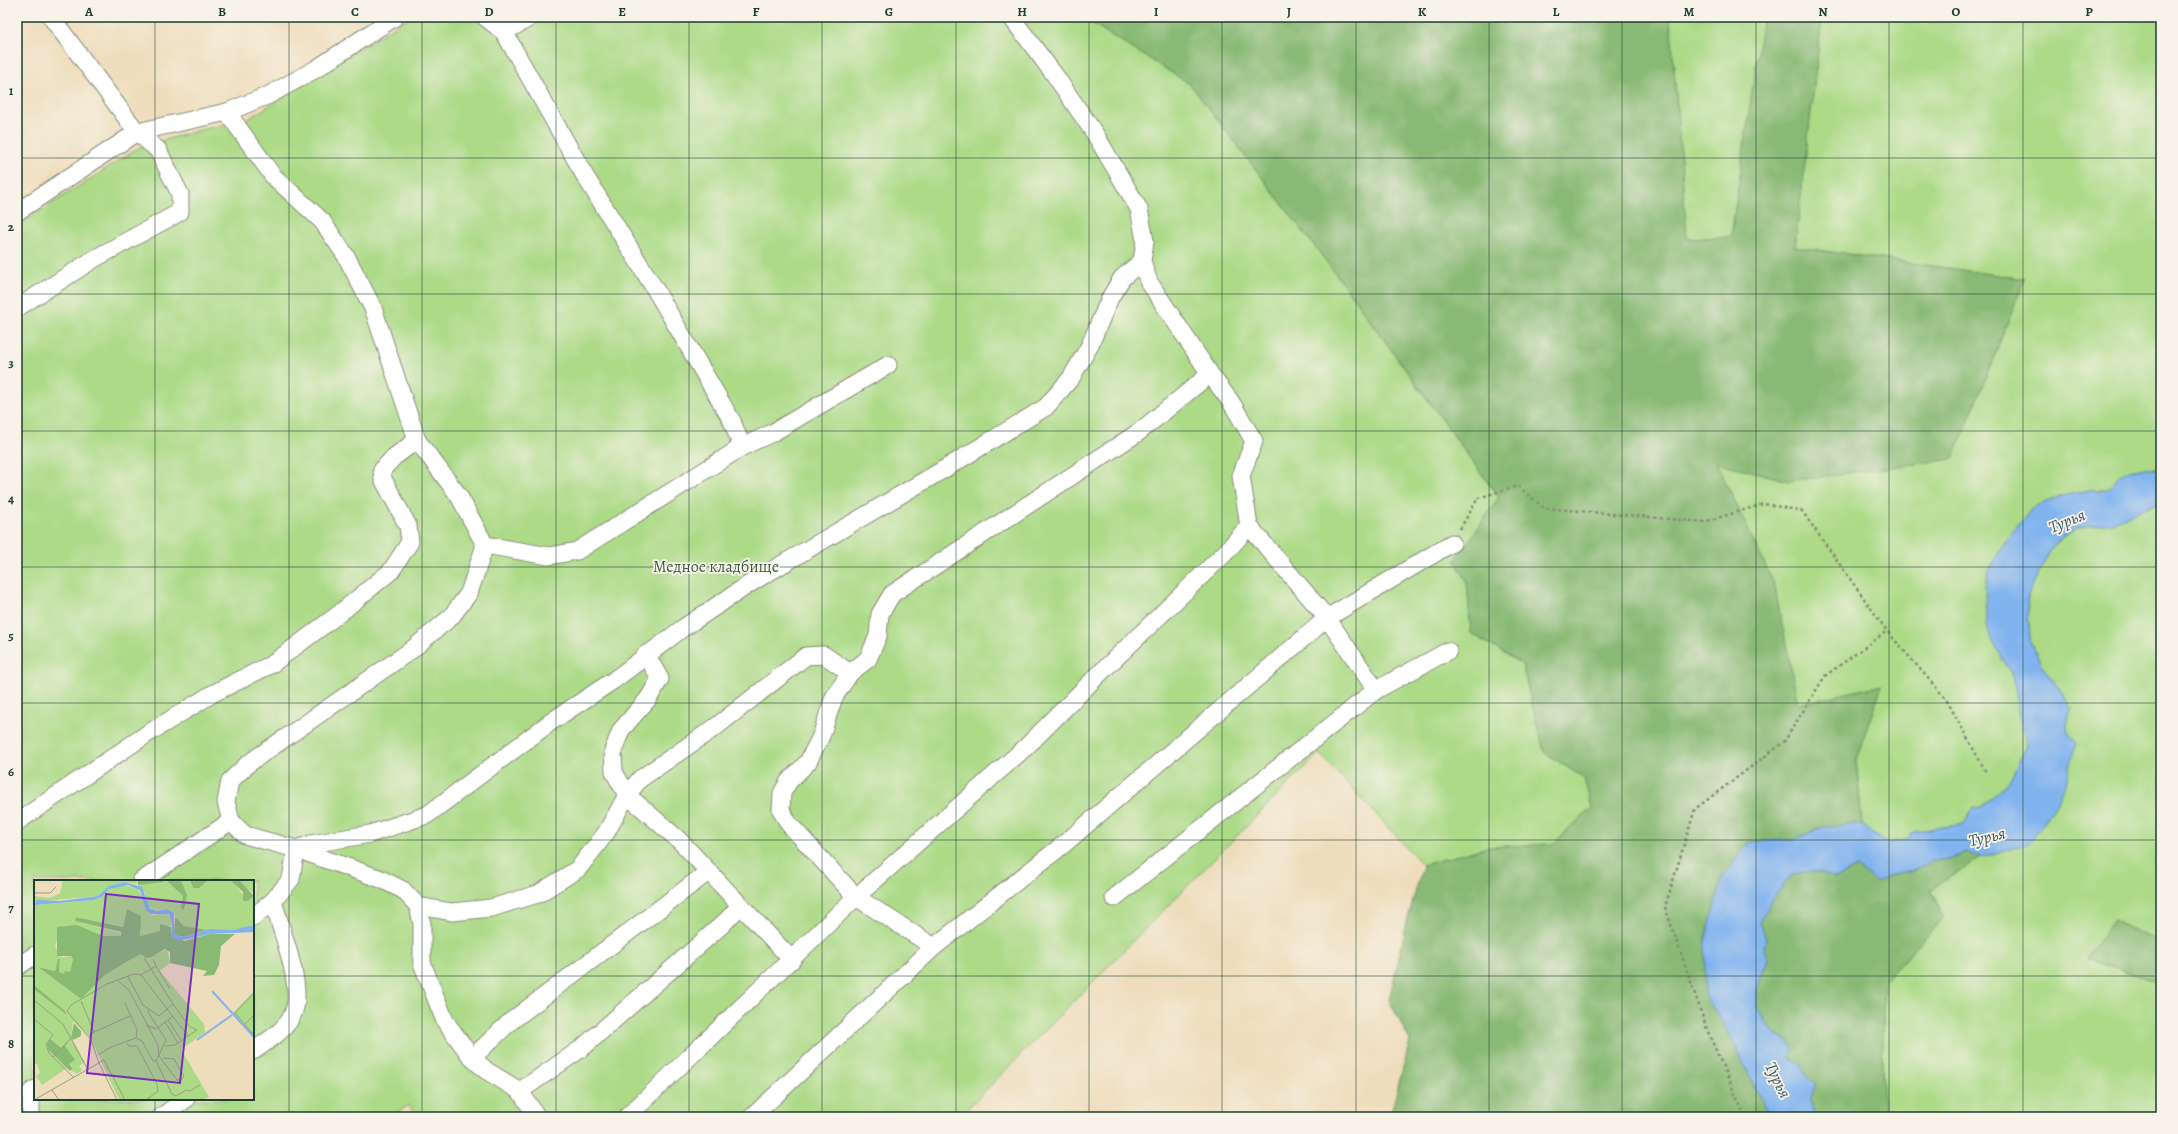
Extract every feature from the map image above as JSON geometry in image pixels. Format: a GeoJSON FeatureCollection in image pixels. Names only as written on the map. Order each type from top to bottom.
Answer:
{"type":"FeatureCollection","features":[{"type":"Feature","properties":{"kind":"street"},"geometry":{"type":"LineString","coordinates":[[17,308],[94,259],[180,212],[180,194],[158,150],[137,132],[51,17]]}},
{"type":"Feature","properties":{"kind":"street"},"geometry":{"type":"LineString","coordinates":[[17,212],[137,132],[227,112],[269,95],[316,70],[395,17]]}},
{"type":"Feature","properties":{"kind":"street"},"geometry":{"type":"LineString","coordinates":[[485,17],[504,32],[585,176],[655,289],[732,421],[742,447]]}},
{"type":"Feature","properties":{"kind":"street"},"geometry":{"type":"LineString","coordinates":[[504,32],[531,17]]}},
{"type":"Feature","properties":{"kind":"street"},"geometry":{"type":"LineString","coordinates":[[1011,17],[1054,74],[1091,128],[1139,209],[1145,241],[1142,261],[1149,282],[1210,374],[1232,402],[1254,441],[1241,476],[1249,526],[1326,618],[1376,690]]}},
{"type":"Feature","properties":{"kind":"street"},"geometry":{"type":"LineString","coordinates":[[227,112],[273,176],[322,221],[346,256],[373,308],[417,440],[459,496],[485,545],[469,593],[451,617],[410,651],[249,763],[230,781],[226,802],[231,821],[245,835],[296,849],[381,879],[403,890],[418,906],[422,924],[422,963],[445,1021],[472,1058],[487,1071],[520,1091],[538,1117]]}},
{"type":"Feature","properties":{"kind":"street"},"geometry":{"type":"LineString","coordinates":[[296,849],[311,844],[370,834],[427,815],[552,721],[614,680],[646,654],[754,581],[1046,407],[1071,378],[1089,346],[1110,298],[1122,278],[1142,261]]}},
{"type":"Feature","properties":{"kind":"street"},"geometry":{"type":"LineString","coordinates":[[485,545],[549,556],[577,551],[742,447],[772,433],[888,365]]}},
{"type":"Feature","properties":{"kind":"street"},"geometry":{"type":"LineString","coordinates":[[934,947],[856,897],[789,824],[780,810],[782,793],[789,781],[808,762],[821,736],[834,697],[850,673],[868,659],[878,636],[880,614],[892,594],[1139,432],[1210,374]]}},
{"type":"Feature","properties":{"kind":"street"},"geometry":{"type":"LineString","coordinates":[[17,822],[147,734],[212,694],[272,664],[340,613],[391,571],[410,542],[408,526],[383,479],[382,470],[394,457],[417,440]]}},
{"type":"Feature","properties":{"kind":"street"},"geometry":{"type":"LineString","coordinates":[[627,1117],[856,897],[1026,747],[1095,678],[1225,553],[1249,526]]}},
{"type":"Feature","properties":{"kind":"street"},"geometry":{"type":"LineString","coordinates":[[752,1117],[934,947],[1064,844],[1326,618],[1452,543]]}},
{"type":"Feature","properties":{"kind":"street"},"geometry":{"type":"LineString","coordinates":[[1114,898],[1376,690],[1448,651]]}},
{"type":"Feature","properties":{"kind":"street"},"geometry":{"type":"LineString","coordinates":[[646,654],[660,680],[648,699],[621,730],[613,751],[614,772],[627,795],[680,841],[792,960]]}},
{"type":"Feature","properties":{"kind":"street"},"geometry":{"type":"LineString","coordinates":[[418,906],[452,912],[491,908],[538,894],[578,869],[606,833],[627,795],[640,779],[717,726],[806,656],[824,655],[850,673]]}},
{"type":"Feature","properties":{"kind":"street"},"geometry":{"type":"LineString","coordinates":[[142,880],[231,821]]}},
{"type":"Feature","properties":{"kind":"street"},"geometry":{"type":"LineString","coordinates":[[254,916],[273,901],[291,879],[296,849]]}},
{"type":"Feature","properties":{"kind":"street"},"geometry":{"type":"LineString","coordinates":[[472,1058],[510,1022],[708,872]]}},
{"type":"Feature","properties":{"kind":"street"},"geometry":{"type":"LineString","coordinates":[[254,1050],[279,1032],[294,1012],[297,987],[273,901]]}},
{"type":"Feature","properties":{"kind":"street"},"geometry":{"type":"LineString","coordinates":[[520,1091],[582,1048],[724,923],[740,906]]}},
{"type":"Feature","properties":{"kind":"street"},"geometry":{"type":"LineString","coordinates":[[17,967],[34,956]]}},
{"type":"Feature","properties":{"kind":"street"},"geometry":{"type":"LineString","coordinates":[[31,1117],[31,1092],[34,1090]]}},
{"type":"Feature","properties":{"kind":"street"},"geometry":{"type":"LineString","coordinates":[[161,1117],[185,1100]]}},
{"type":"Feature","properties":{"kind":"path"},"geometry":{"type":"LineString","coordinates":[[1452,543],[1478,498],[1518,486],[1544,508],[1704,522],[1764,504],[1802,511],[1887,632],[1946,699],[1986,772]]}},
{"type":"Feature","properties":{"kind":"path"},"geometry":{"type":"LineString","coordinates":[[1745,1117],[1708,1032],[1665,906],[1695,809],[1784,742],[1825,676],[1887,632]]}},
{"type":"Feature","properties":{"kind":"green space","name":"Медное кладбище"},"geometry":{"type":"Polygon","coordinates":[[[409,17],[1082,17],[1190,84],[1339,278],[1499,498],[1455,561],[1467,581],[1471,633],[1522,664],[1544,752],[1584,778],[1592,808],[1553,844],[1488,847],[1423,865],[1319,753],[959,1117],[418,1117],[408,1105],[392,1117],[17,1117],[17,226],[140,147],[204,129],[245,121],[409,17]]]}},
{"type":"Feature","properties":{"kind":"green space"},"geometry":{"type":"Polygon","coordinates":[[[1082,17],[1670,17],[1687,239],[1731,237],[1763,17],[1822,17],[1795,247],[2025,279],[1953,459],[1789,481],[1716,462],[1774,584],[1798,704],[1882,685],[1856,759],[1862,825],[1826,826],[1794,839],[1749,843],[1705,996],[1727,1029],[1769,1117],[1390,1117],[1410,1041],[1389,1000],[1408,918],[1423,865],[1488,847],[1553,844],[1592,808],[1584,778],[1544,752],[1522,664],[1471,633],[1467,581],[1455,561],[1499,497],[1339,278],[1190,84],[1082,17]]]}},
{"type":"Feature","properties":{"kind":"green space"},"geometry":{"type":"Polygon","coordinates":[[[1670,17],[1763,17],[1731,237],[1687,239],[1670,17]]]}},
{"type":"Feature","properties":{"kind":"green space"},"geometry":{"type":"Polygon","coordinates":[[[1822,17],[2161,17],[2161,466],[2159,469],[2133,469],[2122,473],[2113,487],[2033,507],[2006,541],[1990,567],[1985,587],[1996,648],[2013,675],[2021,724],[2027,746],[2008,783],[1980,808],[1974,807],[1964,824],[1912,832],[1907,839],[1886,843],[1862,825],[1856,759],[1882,685],[1798,705],[1774,584],[1716,462],[1789,481],[2025,279],[1795,247],[1822,17]]]}},
{"type":"Feature","properties":{"kind":"green space"},"geometry":{"type":"Polygon","coordinates":[[[2161,504],[2161,942],[2114,920],[2086,959],[2161,983],[2161,1117],[1885,1117],[1882,1075],[1884,981],[1944,917],[1930,890],[1981,857],[1996,853],[2075,744],[2067,729],[2070,708],[2058,686],[2041,665],[2030,639],[2027,597],[2050,551],[2060,540],[2078,527],[2112,523],[2150,506],[2161,504]]]}},
{"type":"Feature","properties":{"kind":"green space"},"geometry":{"type":"Polygon","coordinates":[[[1967,853],[1981,857],[1930,890],[1944,917],[1884,981],[1882,1075],[1885,1117],[1814,1117],[1811,1099],[1816,1083],[1809,1078],[1802,1066],[1789,1057],[1788,1041],[1773,1033],[1757,1006],[1757,989],[1768,959],[1764,950],[1766,939],[1760,922],[1769,903],[1793,874],[1812,871],[1836,878],[1857,867],[1876,881],[1888,876],[1914,871],[1933,861],[1948,859],[1967,853]]]}},
{"type":"Feature","properties":{"kind":"green space"},"geometry":{"type":"Polygon","coordinates":[[[2114,920],[2161,942],[2161,983],[2086,959],[2114,920]]]}},
{"type":"Feature","properties":{"kind":"water","name":"Турья"},"geometry":{"type":"Polygon","coordinates":[[[2161,466],[2161,504],[2150,506],[2112,523],[2078,527],[2060,540],[2050,551],[2027,597],[2030,639],[2041,665],[2058,686],[2070,708],[2067,729],[2076,744],[2066,783],[2052,812],[2028,844],[1981,857],[1967,853],[1948,859],[1933,861],[1914,871],[1888,876],[1876,882],[1857,867],[1836,878],[1812,871],[1793,874],[1769,903],[1760,922],[1766,939],[1764,950],[1768,959],[1757,989],[1757,1006],[1773,1033],[1788,1041],[1792,1051],[1789,1057],[1802,1065],[1809,1078],[1816,1083],[1811,1099],[1814,1117],[1769,1117],[1727,1029],[1705,996],[1705,941],[1722,877],[1749,842],[1794,839],[1826,826],[1862,825],[1887,843],[1907,839],[1912,832],[1964,824],[1974,807],[1980,808],[2008,783],[2027,746],[2021,724],[2013,675],[1996,648],[1986,626],[1985,587],[1990,567],[2006,541],[2033,507],[2062,496],[2094,489],[2098,492],[2104,490],[2111,486],[2121,474],[2129,470],[2158,469],[2161,466]]]}}]}
